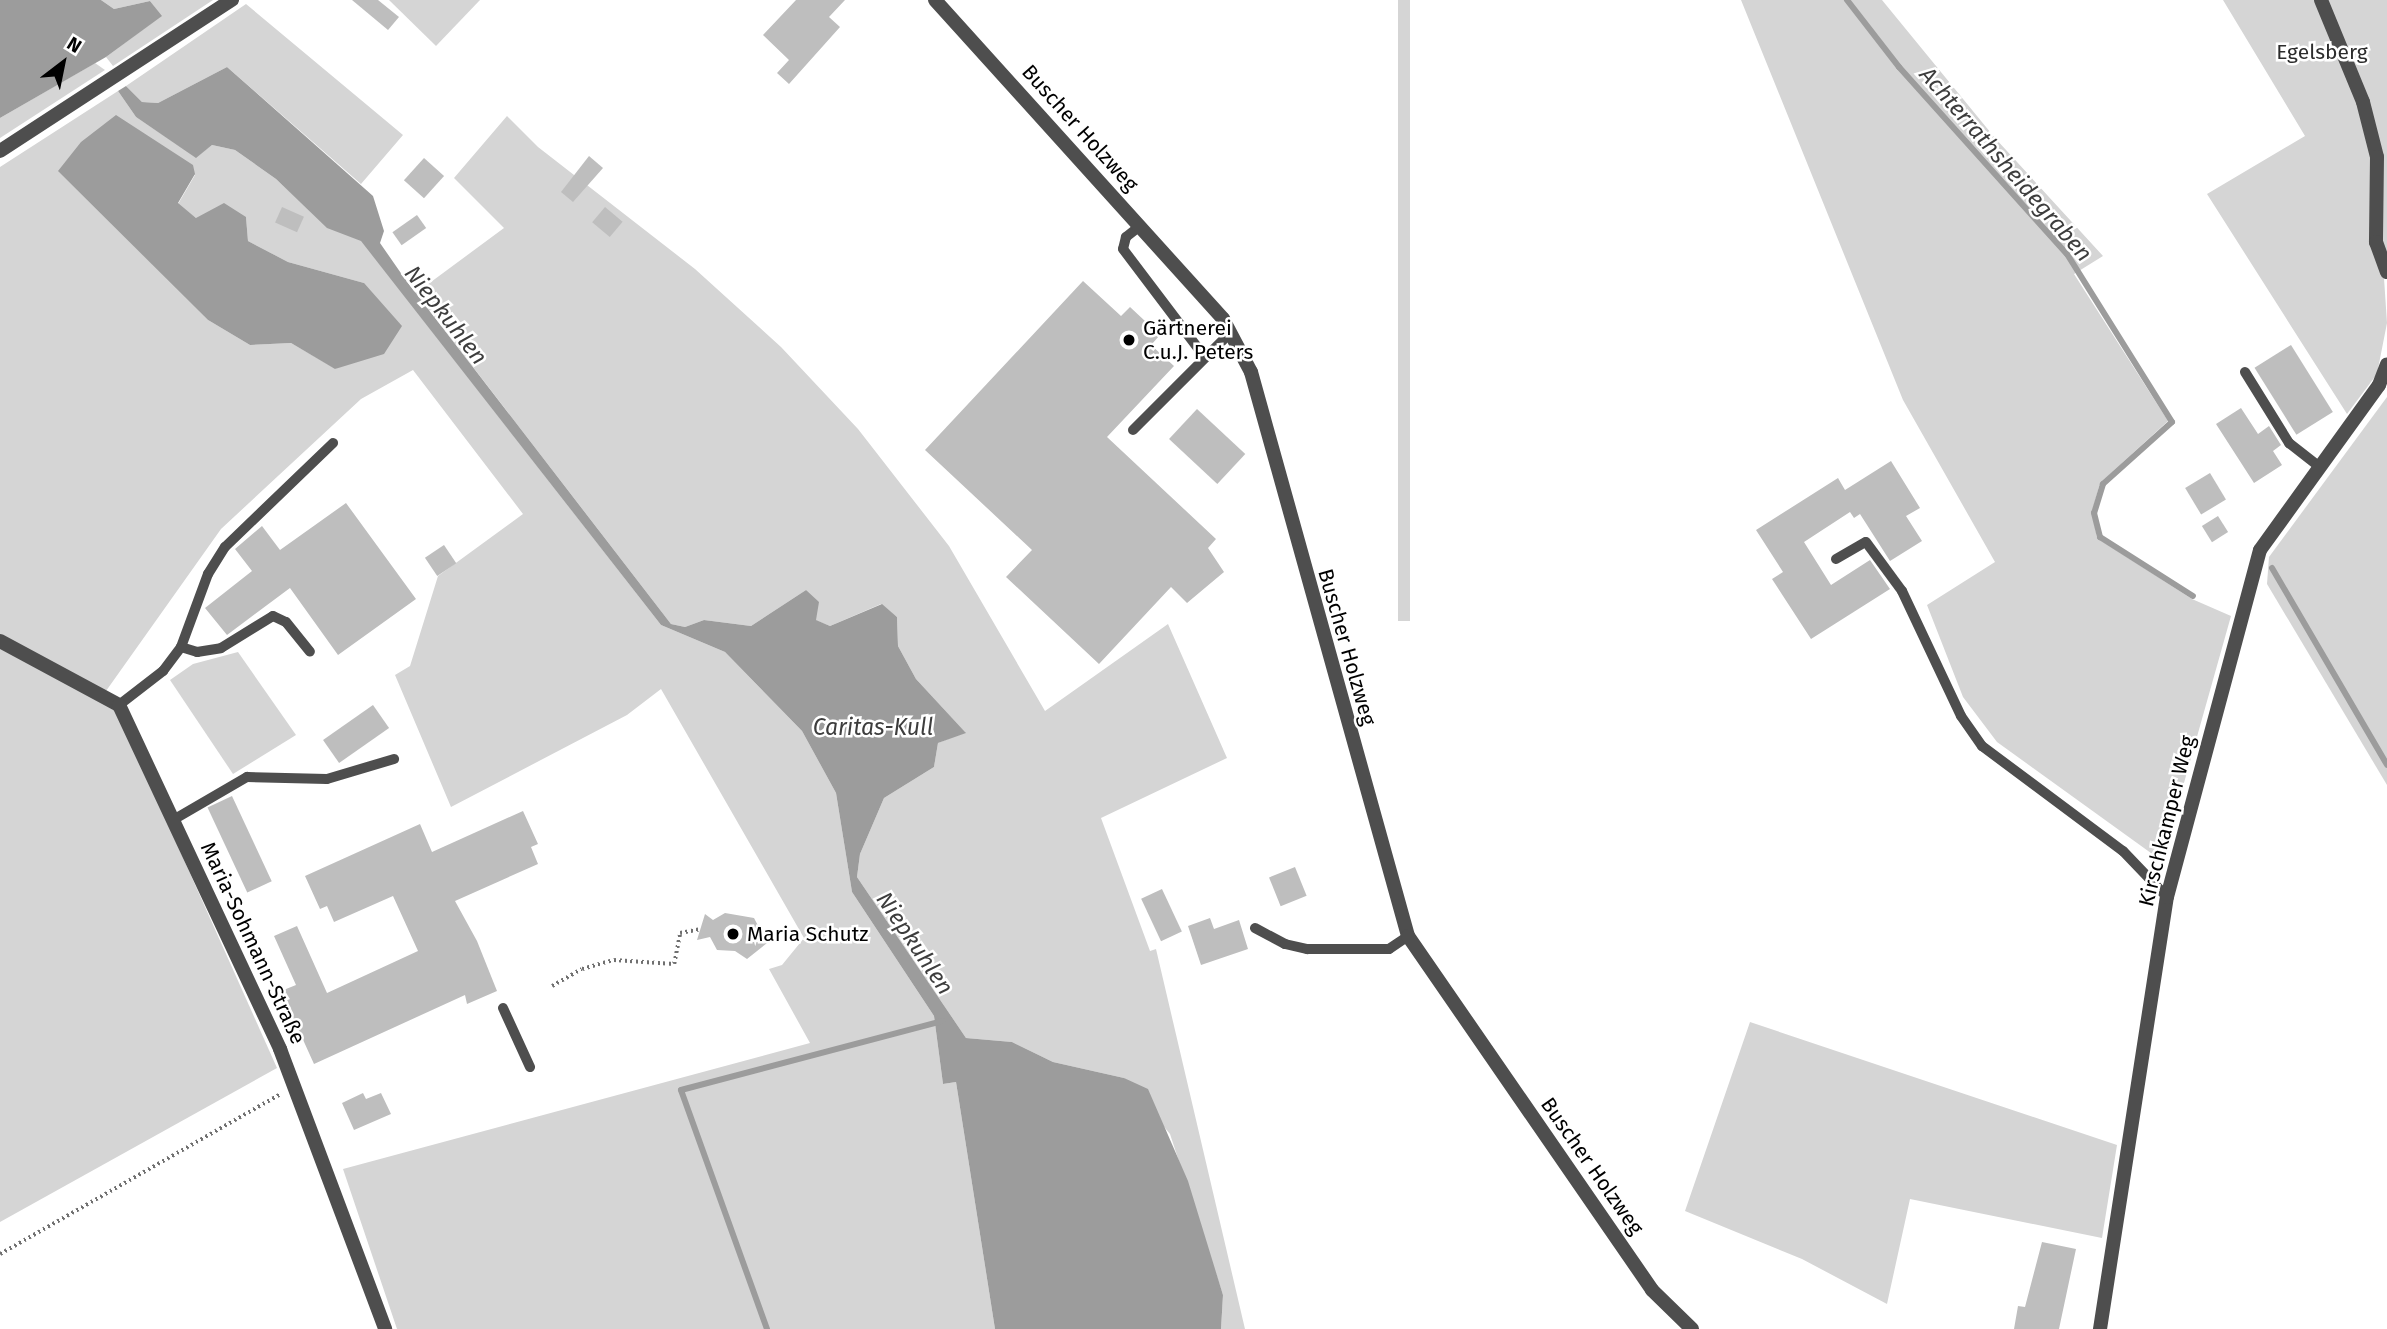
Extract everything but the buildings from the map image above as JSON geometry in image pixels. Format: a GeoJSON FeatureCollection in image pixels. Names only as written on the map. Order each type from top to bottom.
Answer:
{"type":"FeatureCollection","features":[{"type":"Feature","properties":{"kind":"street"},"geometry":{"type":"LineString","coordinates":[[0,151],[233,0]]}},
{"type":"Feature","properties":{"kind":"street","name":"Buscher Holzweg"},"geometry":{"type":"LineString","coordinates":[[935,0],[1140,226],[1230,333],[1251,372],[1408,936],[1652,1290],[1692,1329]]}},
{"type":"Feature","properties":{"kind":"street"},"geometry":{"type":"LineString","coordinates":[[2321,0],[2363,102],[2377,157],[2376,242],[2387,272]]}},
{"type":"Feature","properties":{"kind":"street","name":"Kirschkamper Weg"},"geometry":{"type":"LineString","coordinates":[[2101,1329],[2167,897],[2260,550],[2379,385],[2387,364]]}},
{"type":"Feature","properties":{"kind":"street"},"geometry":{"type":"LineString","coordinates":[[0,641],[119,705]]}},
{"type":"Feature","properties":{"kind":"street","name":"Maria-Sohmann-Straße"},"geometry":{"type":"LineString","coordinates":[[119,705],[295,1087],[385,1329]]}},
{"type":"Feature","properties":{"kind":"lane"},"geometry":{"type":"LineString","coordinates":[[1140,226],[1126,237],[1123,249],[1204,356]]}},
{"type":"Feature","properties":{"kind":"lane"},"geometry":{"type":"LineString","coordinates":[[1133,430],[1204,356],[1230,333]]}},
{"type":"Feature","properties":{"kind":"lane"},"geometry":{"type":"LineString","coordinates":[[2245,372],[2289,443],[2320,467]]}},
{"type":"Feature","properties":{"kind":"lane"},"geometry":{"type":"LineString","coordinates":[[119,705],[163,671],[181,647],[208,574],[225,547],[333,443]]}},
{"type":"Feature","properties":{"kind":"lane"},"geometry":{"type":"LineString","coordinates":[[1836,559],[1866,542],[1902,591],[1961,716],[1982,746],[2123,851],[2167,897]]}},
{"type":"Feature","properties":{"kind":"lane"},"geometry":{"type":"LineString","coordinates":[[181,647],[197,652],[220,648],[272,615],[286,622],[310,652]]}},
{"type":"Feature","properties":{"kind":"lane"},"geometry":{"type":"LineString","coordinates":[[173,820],[247,778],[337,778],[394,759]]}},
{"type":"Feature","properties":{"kind":"lane"},"geometry":{"type":"LineString","coordinates":[[1255,928],[1285,944],[1307,949],[1389,948],[1408,936]]}},
{"type":"Feature","properties":{"kind":"lane"},"geometry":{"type":"LineString","coordinates":[[503,1008],[530,1067]]}},
{"type":"Feature","properties":{"kind":"path"},"geometry":{"type":"LineString","coordinates":[[552,986],[582,969],[614,960],[674,964],[680,933],[701,929]]}},
{"type":"Feature","properties":{"kind":"path"},"geometry":{"type":"LineString","coordinates":[[0,1254],[295,1087]]}},
{"type":"Feature","properties":{"kind":"green space"},"geometry":{"type":"Polygon","coordinates":[[[101,0],[213,0],[113,66],[106,57],[161,16],[150,1],[114,9],[101,0]]]}},
{"type":"Feature","properties":{"kind":"green space"},"geometry":{"type":"Polygon","coordinates":[[[389,0],[480,0],[436,46],[389,0]]]}},
{"type":"Feature","properties":{"kind":"green space"},"geometry":{"type":"Polygon","coordinates":[[[1398,0],[1410,0],[1410,621],[1398,621],[1398,0]]]}},
{"type":"Feature","properties":{"kind":"green space"},"geometry":{"type":"Polygon","coordinates":[[[1741,0],[1882,0],[1995,138],[2103,256],[2074,274],[2168,421],[2100,483],[2092,512],[2097,538],[2192,599],[2231,616],[2162,861],[1997,742],[1963,697],[1927,605],[1995,562],[1903,400],[1741,0]]]}},
{"type":"Feature","properties":{"kind":"green space","name":"Egelsberg"},"geometry":{"type":"Polygon","coordinates":[[[2223,0],[2387,0],[2387,270],[2371,244],[2384,278],[2387,323],[2377,374],[2347,414],[2207,194],[2305,136],[2223,0]]]}},
{"type":"Feature","properties":{"kind":"green space"},"geometry":{"type":"Polygon","coordinates":[[[246,4],[403,135],[361,184],[227,67],[158,103],[142,102],[126,86],[246,4]]]}},
{"type":"Feature","properties":{"kind":"green space"},"geometry":{"type":"Polygon","coordinates":[[[95,63],[105,70],[0,138],[0,118],[95,63]]]}},
{"type":"Feature","properties":{"kind":"green space"},"geometry":{"type":"Polygon","coordinates":[[[118,91],[136,117],[196,157],[212,145],[235,150],[276,179],[327,227],[361,240],[661,625],[725,652],[802,731],[836,793],[852,892],[934,1016],[943,1084],[956,1082],[995,1329],[397,1329],[343,1169],[810,1043],[769,969],[782,965],[804,938],[661,689],[627,715],[451,807],[395,675],[410,666],[438,576],[523,514],[413,370],[361,399],[221,529],[106,691],[0,634],[0,167],[118,91]],[[59,170],[208,320],[250,345],[291,343],[336,369],[364,283],[288,262],[248,241],[246,217],[196,218],[178,204],[195,175],[59,170]]]}},
{"type":"Feature","properties":{"kind":"green space"},"geometry":{"type":"Polygon","coordinates":[[[507,116],[538,147],[695,269],[781,347],[858,429],[949,546],[1045,711],[1168,624],[1227,758],[1101,818],[1150,951],[1156,949],[1245,1329],[1221,1329],[1223,1295],[1170,1134],[1124,1078],[1053,1062],[1012,1042],[966,1038],[857,877],[860,854],[884,798],[934,767],[938,743],[965,732],[916,679],[898,646],[897,617],[881,604],[830,626],[815,620],[806,590],[751,626],[704,620],[685,627],[671,624],[416,293],[504,228],[454,178],[507,116]]]}},
{"type":"Feature","properties":{"kind":"green space"},"geometry":{"type":"Polygon","coordinates":[[[2387,397],[2387,785],[2267,584],[2269,557],[2387,397]]]}},
{"type":"Feature","properties":{"kind":"green space"},"geometry":{"type":"Polygon","coordinates":[[[0,647],[117,710],[277,1068],[0,1222],[0,647]]]}},
{"type":"Feature","properties":{"kind":"green space"},"geometry":{"type":"Polygon","coordinates":[[[238,652],[296,735],[233,774],[170,680],[193,664],[238,652]]]}},
{"type":"Feature","properties":{"kind":"green space"},"geometry":{"type":"Polygon","coordinates":[[[1750,1022],[2117,1145],[2102,1238],[1910,1199],[1887,1304],[1802,1259],[1685,1211],[1750,1022]]]}},
{"type":"Feature","properties":{"kind":"water"},"geometry":{"type":"Polygon","coordinates":[[[0,0],[101,0],[114,9],[150,1],[162,16],[106,57],[0,118],[0,0]]]}},
{"type":"Feature","properties":{"kind":"water","name":"Caritas-Kull"},"geometry":{"type":"Polygon","coordinates":[[[227,67],[373,196],[384,231],[380,243],[405,279],[671,624],[685,627],[704,620],[751,626],[806,590],[819,602],[816,620],[830,626],[882,604],[897,617],[898,646],[916,679],[966,733],[938,743],[934,767],[884,798],[860,854],[857,877],[966,1038],[1012,1042],[1053,1062],[1124,1078],[1148,1089],[1188,1181],[1223,1295],[1221,1329],[995,1329],[956,1082],[943,1084],[934,1016],[852,892],[836,793],[802,731],[725,652],[661,625],[361,241],[327,228],[276,179],[235,150],[212,145],[196,158],[136,117],[118,91],[126,86],[142,102],[158,103],[227,67]]]}},
{"type":"Feature","properties":{"kind":"water"},"geometry":{"type":"Polygon","coordinates":[[[116,115],[193,165],[195,174],[178,203],[196,218],[224,203],[246,217],[248,241],[288,262],[364,283],[402,326],[384,354],[335,369],[291,343],[250,345],[208,320],[58,171],[81,142],[116,115]]]}},
{"type":"Feature","properties":{"kind":"waterway","name":"Achterrathsheidegraben"},"geometry":{"type":"LineString","coordinates":[[1847,0],[1899,67],[2067,254],[2172,422],[2103,484],[2094,513],[2100,537],[2193,596]]}},
{"type":"Feature","properties":{"kind":"waterway","name":"Achterrathsheidegraben"},"geometry":{"type":"LineString","coordinates":[[2272,568],[2387,765]]}},
{"type":"Feature","properties":{"kind":"waterway"},"geometry":{"type":"LineString","coordinates":[[767,1329],[681,1090],[942,1021]]}},
{"type":"Feature","properties":{"kind":"place","name":"Gärtnerei C.u.J. Peters"},"geometry":{"type":"Point","coordinates":[1129,340]}},
{"type":"Feature","properties":{"kind":"place","name":"Maria Schutz"},"geometry":{"type":"Point","coordinates":[733,934]}},
{"type":"Feature","properties":{"kind":"water label","name":"Niepkuhlen"},"geometry":{"type":"Point","coordinates":[446,315]}},
{"type":"Feature","properties":{"kind":"water label","name":"Niepkuhlen"},"geometry":{"type":"Point","coordinates":[915,943]}}]}
